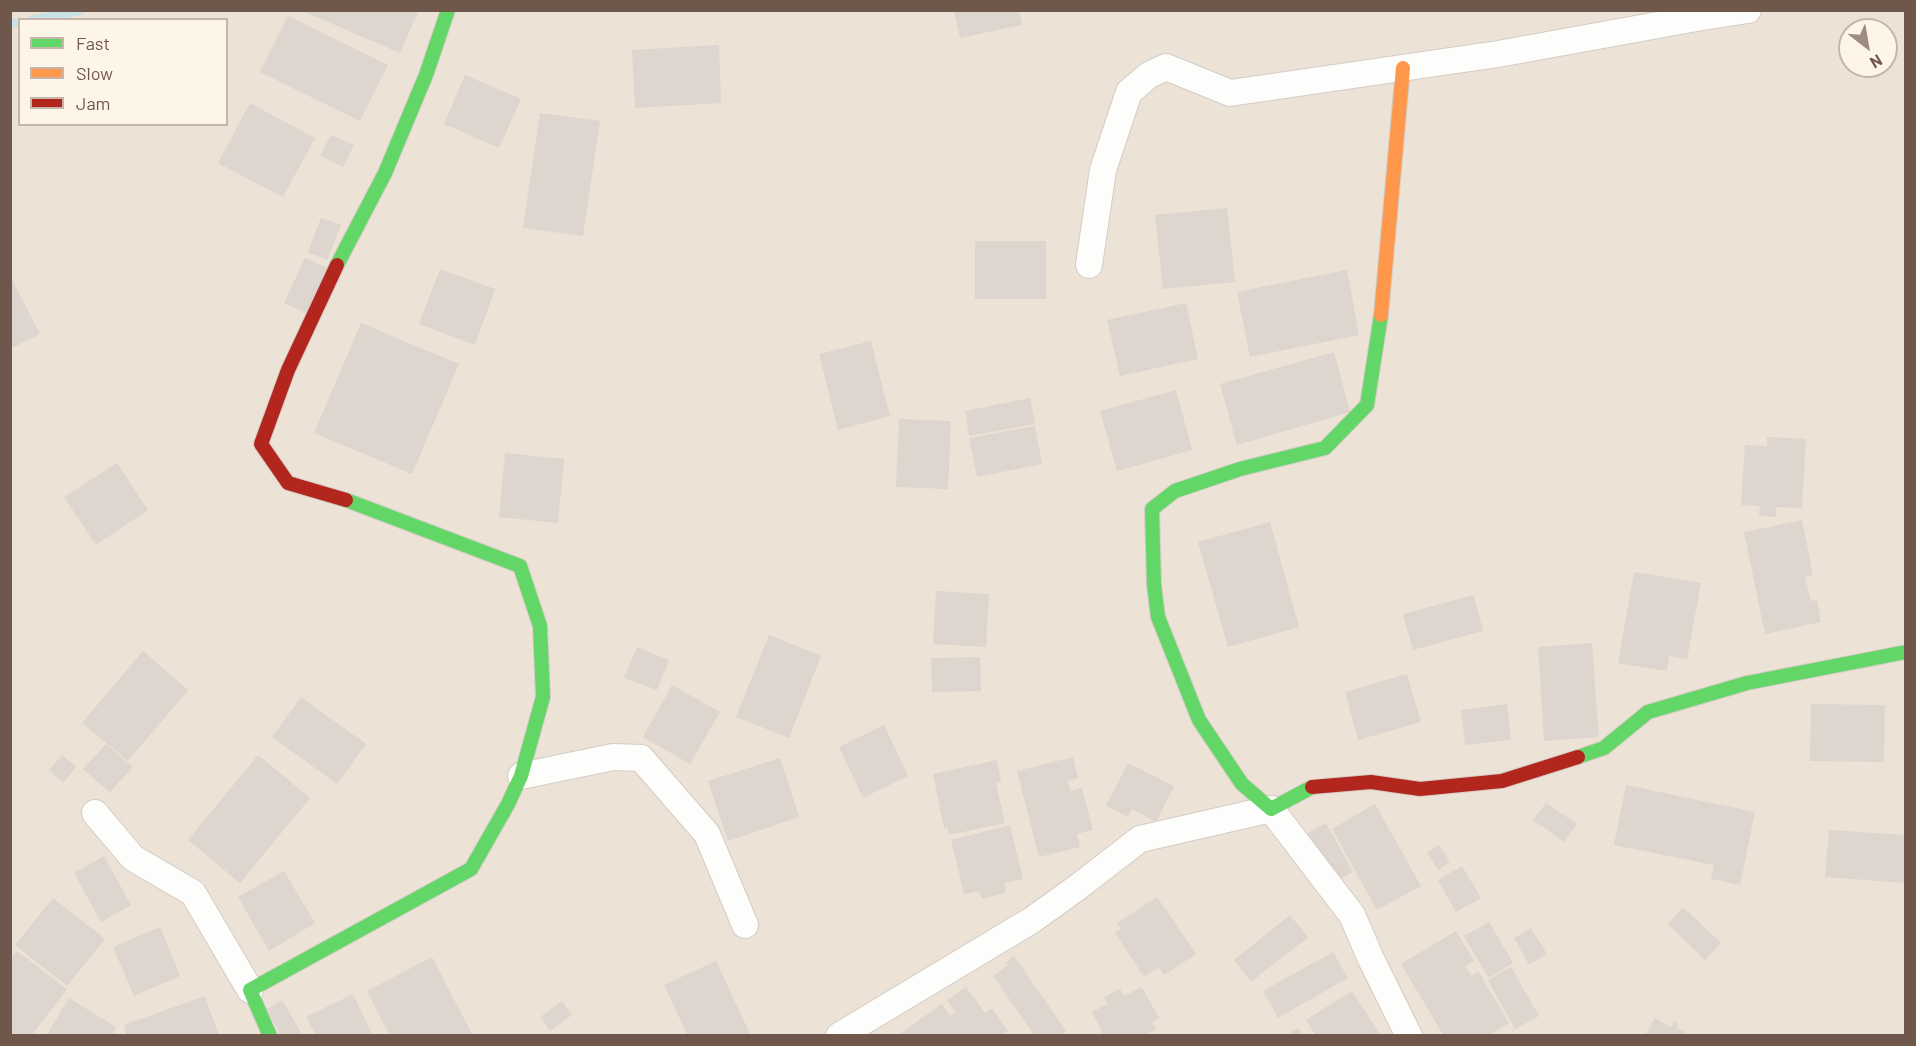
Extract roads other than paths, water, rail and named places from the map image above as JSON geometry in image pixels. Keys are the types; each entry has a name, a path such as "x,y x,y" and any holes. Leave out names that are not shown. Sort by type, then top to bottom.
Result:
{"street":[{"path":"250,990 471,869 508,804 521,776 543,697 540,626 520,566 351,502 288,483 261,444 298,348 338,262 385,173 426,75 448,10"},
{"path":"1089,264 1103,170 1129,92 1149,75 1166,67 1230,93 1498,54 1748,10"},
{"path":"1403,68 1382,312 1366,405 1324,448 1240,469 1175,491 1152,509 1154,585 1158,617 1199,720 1242,784 1271,809 1352,915 1409,1035"},
{"path":"845,1034 1032,920 1140,839 1271,809 1314,786 1371,782 1420,789 1502,781 1604,748 1648,712 1747,683 1905,652"},
{"path":"521,776 613,757 641,758 707,834 745,925"},
{"path":"95,813 133,858 193,893 250,990 270,1035"}],"waterway":[{"path":"42,18 81,10"},
{"path":"10,24 18,22"}]}
